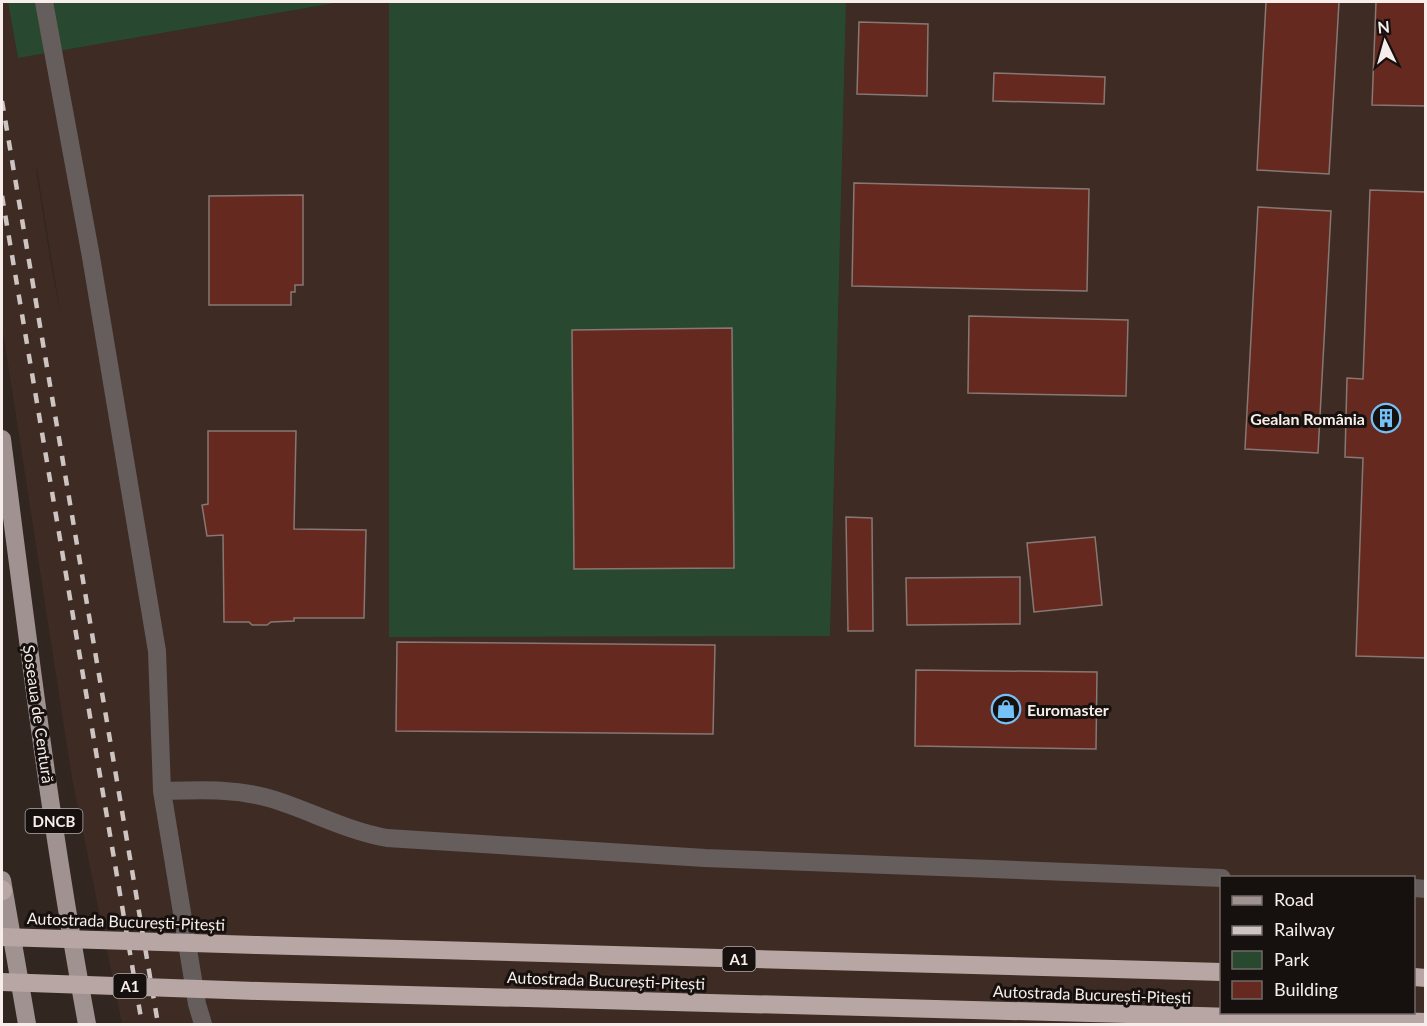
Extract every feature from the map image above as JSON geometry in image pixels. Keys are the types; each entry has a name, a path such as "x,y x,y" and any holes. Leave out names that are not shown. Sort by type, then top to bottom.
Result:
{"highway":[{"name":"Autostrada București-Pitești","path":"2,937 1220,972"},
{"name":"Autostrada București-Pitești","path":"2,982 1425,1022"}],"main road":[{"name":"Șoseaua de Centură","path":"2,439 46,765 87,1024"},
{"path":"2,887 27,1024"}],"street":[{"path":"44,2 91,257 157,651 162,791 197,1004 203,1024"},
{"path":"162,791 216,789 273,799 374,836 387,838 705,858 1220,878"}],"shaded area":[{"path":"2,2 8,2 18,58 341,2 389,2 389,637 830,636 846,2 1425,2 1425,1024 122,1024 72,778 2,325","holes":["37,169 61,317 50,259"]}],"green space":[{"path":"8,2 341,2 18,58"},
{"path":"389,2 846,2 830,636 389,637"}],"building":[{"path":"1266,2 1339,2 1329,174 1257,170"},
{"path":"1376,2 1426,2 1426,106 1372,105"},
{"path":"859,22 928,24 927,96 857,94"},
{"path":"994,73 1105,77 1104,104 993,101"},
{"path":"854,183 1089,189 1087,291 852,286"},
{"name":"Gealan România","path":"1370,190 1426,192 1426,658 1356,656 1363,458 1345,457 1347,378 1363,379"},
{"path":"303,195 303,285 295,285 295,292 291,292 291,305 209,305 209,196"},
{"path":"1258,207 1331,211 1318,453 1245,449"},
{"path":"969,316 1128,320 1126,396 968,393"},
{"path":"732,328 734,568 574,569 572,330"},
{"path":"208,431 296,431 294,529 366,530 364,618 294,618 294,621 271,622 267,625 224,622 223,535 207,536 202,505 208,504"},
{"path":"846,517 872,518 873,631 848,631"},
{"path":"1095,537 1102,605 1034,612 1027,543"},
{"path":"1020,577 1020,624 907,625 906,578"},
{"path":"397,642 715,645 713,734 396,731"},
{"name":"Euromaster","path":"916,670 1097,672 1096,749 915,746"}],"railway":[{"path":"2,101 158,1024"},
{"path":"2,196 142,1024"}],"place":[{"name":"Gealan România","path":"1386,418"},
{"name":"Euromaster","path":"1006,709"}]}
